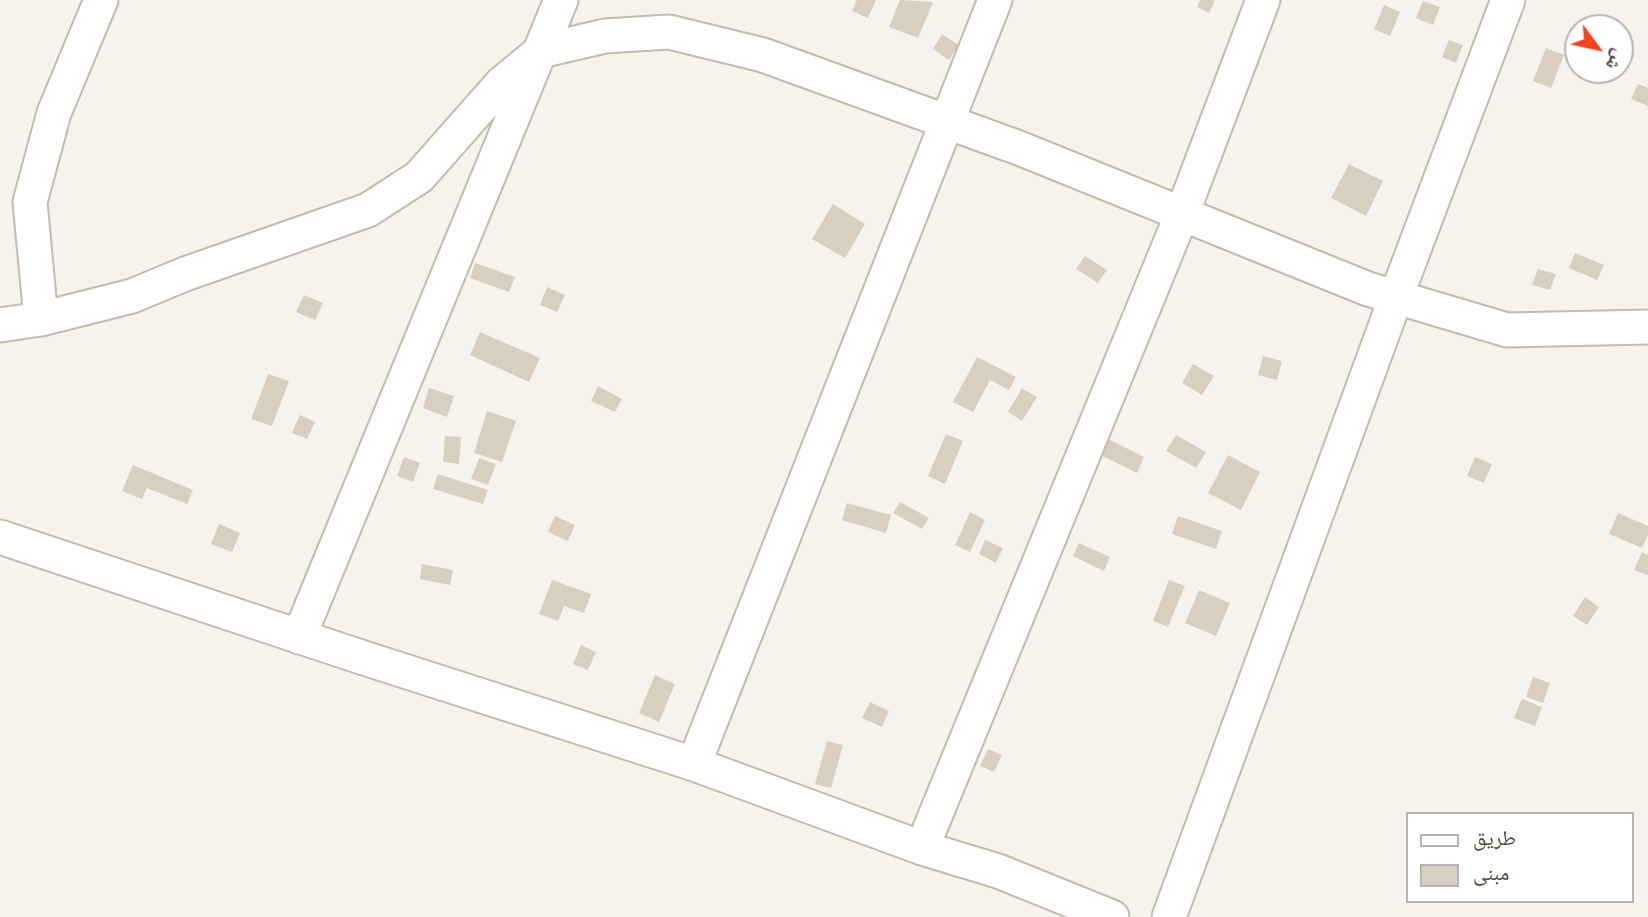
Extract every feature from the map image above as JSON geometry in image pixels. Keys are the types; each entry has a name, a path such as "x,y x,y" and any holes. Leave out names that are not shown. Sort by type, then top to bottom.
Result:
{"street":[{"path":"41,319 30,202 54,113 101,0"},
{"path":"299,636 561,0"},
{"path":"694,764 995,0"},
{"path":"922,848 1182,214 1263,0"},
{"path":"1169,917 1508,0"},
{"path":"0,325 41,319 132,296 185,274 368,210 419,177 502,83 541,51 605,36 669,32 763,55 948,122 1396,298 1507,330 1648,327"},
{"path":"0,537 694,764 922,848 998,871 1112,917"}],"building":[{"path":"857,0 876,0 868,18 852,11"},
{"path":"900,0 933,2 918,38 889,27"},
{"path":"1200,0 1215,0 1209,13 1197,7"},
{"path":"1423,1 1440,7 1433,25 1416,18"},
{"path":"1384,5 1400,12 1390,36 1374,29"},
{"path":"942,34 959,45 949,60 933,49"},
{"path":"1449,40 1463,45 1456,63 1442,57"},
{"path":"1546,48 1564,55 1551,88 1533,81"},
{"path":"1638,84 1648,88 1648,106 1631,99"},
{"path":"1349,164 1383,181 1366,216 1331,198"},
{"path":"833,204 865,224 845,258 812,239"},
{"path":"1575,253 1604,265 1597,280 1569,268"},
{"path":"1085,256 1107,270 1098,283 1076,269"},
{"path":"475,263 515,277 509,292 470,278"},
{"path":"1538,269 1556,274 1550,290 1532,285"},
{"path":"547,287 565,295 557,312 540,305"},
{"path":"304,295 323,303 315,320 296,312"},
{"path":"480,332 540,358 529,382 470,355"},
{"path":"1263,356 1282,361 1277,380 1258,375"},
{"path":"977,357 1016,377 1009,390 990,380 973,412 953,402"},
{"path":"1193,364 1214,376 1202,395 1182,383"},
{"path":"268,374 289,381 272,426 251,419"},
{"path":"598,386 622,399 615,412 591,401"},
{"path":"429,388 454,396 447,417 423,408"},
{"path":"1022,388 1037,397 1022,421 1008,412"},
{"path":"487,411 516,421 502,462 474,453"},
{"path":"300,415 315,422 307,439 292,433"},
{"path":"946,434 963,441 945,484 928,476"},
{"path":"1098,434 1144,457 1137,473 1090,450"},
{"path":"1176,435 1206,452 1196,468 1166,451"},
{"path":"445,436 461,437 459,464 443,462"},
{"path":"1228,455 1260,472 1241,510 1208,493"},
{"path":"404,457 420,463 413,482 397,476"},
{"path":"1475,457 1492,464 1484,483 1467,476"},
{"path":"479,458 496,464 488,485 471,479"},
{"path":"133,465 193,490 187,504 147,488 142,499 122,491"},
{"path":"438,474 488,490 483,504 433,489"},
{"path":"900,502 929,518 922,529 893,513"},
{"path":"847,503 891,515 886,533 842,520"},
{"path":"970,512 985,520 970,552 955,545"},
{"path":"1618,513 1648,526 1648,535 1642,548 1609,534"},
{"path":"555,516 575,525 568,541 548,532"},
{"path":"1178,516 1222,531 1216,549 1172,534"},
{"path":"219,524 240,533 232,552 211,544"},
{"path":"985,540 1003,548 996,563 979,554"},
{"path":"1079,543 1110,557 1104,571 1073,556"},
{"path":"1642,552 1648,555 1648,575 1634,570"},
{"path":"422,564 453,570 450,585 420,579"},
{"path":"552,580 591,594 584,613 564,606 558,621 539,614"},
{"path":"1169,580 1185,586 1168,627 1153,621"},
{"path":"1199,590 1230,603 1216,636 1185,623"},
{"path":"1585,597 1599,607 1587,625 1573,616"},
{"path":"581,645 596,652 588,670 573,664"},
{"path":"655,675 675,684 659,722 639,713"},
{"path":"1533,677 1550,683 1543,703 1526,697"},
{"path":"1522,699 1542,707 1535,726 1514,718"},
{"path":"870,702 889,711 882,727 862,718"},
{"path":"827,741 843,745 831,788 815,784"},
{"path":"988,749 1002,755 994,772 980,766"}]}
